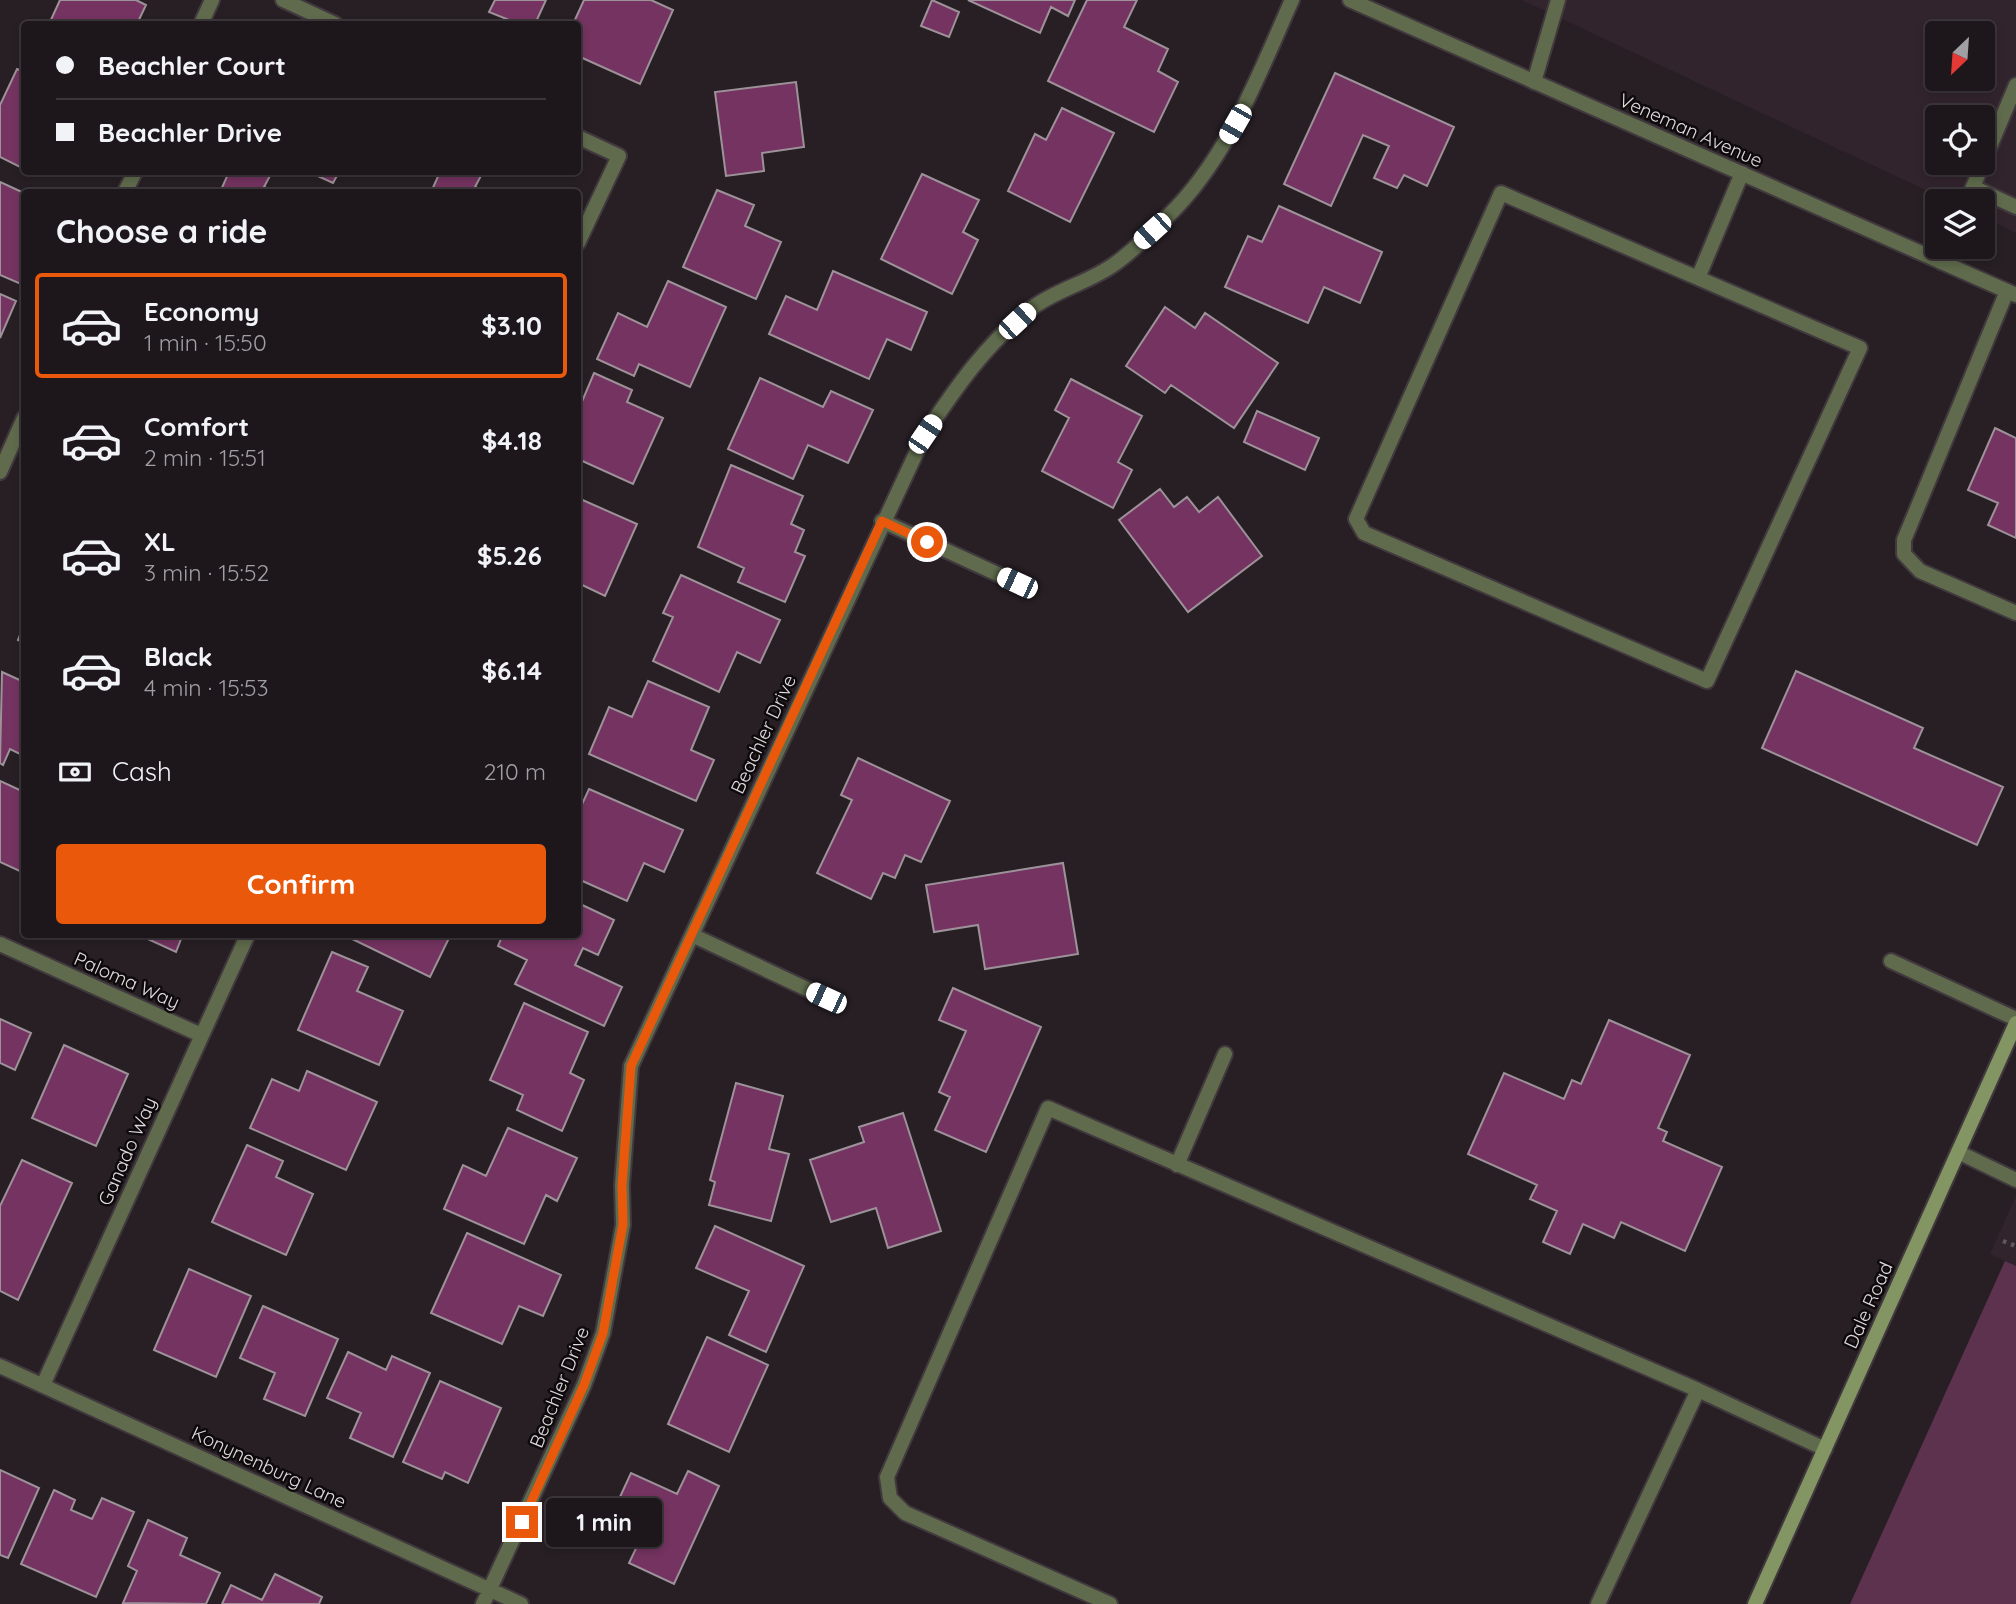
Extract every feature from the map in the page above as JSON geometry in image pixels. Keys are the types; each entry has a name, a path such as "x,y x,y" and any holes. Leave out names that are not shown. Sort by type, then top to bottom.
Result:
{"main road":[{"name":"Dale Road","path":"1755,1604 2016,1021"}],"street":[{"path":"202,21 212,0"},
{"path":"283,0 328,21"},
{"name":"Beachler Drive","path":"487,1597 584,1385 603,1333 623,1224 622,1185 631,1066 882,521 925,434 954,390 988,349 1032,308 1115,264 1170,215 1214,160 1245,107 1292,0"},
{"name":"Veneman Avenue","path":"1350,0 2011,293"},
{"path":"1534,82 1558,0"},
{"path":"2016,85 1973,187 2016,207"},
{"path":"581,138 619,156 581,237"},
{"path":"1698,278 1742,173"},
{"path":"1501,193 1698,278 1860,348 1707,681 1364,533 1356,519 1501,193"},
{"path":"2011,293 1904,540 1903,554 1920,571 2016,613"},
{"path":"0,472 21,425"},
{"path":"882,521 1017,583"},
{"path":"692,935 826,998"},
{"name":"Ganado Way","path":"43,1385 246,938"},
{"name":"Paloma Way","path":"0,944 201,1035"},
{"path":"1891,961 2016,1021"},
{"path":"1177,1164 1224,1054"},
{"path":"1110,1604 905,1513 890,1498 887,1477 1048,1108 1698,1390 1825,1449"},
{"path":"1958,1152 2016,1180"},
{"name":"Konynenburg Lane","path":"0,1366 487,1597 521,1604"},
{"path":"1598,1604 1698,1390"}],"path":[{"path":"2003,1241 2016,1246"}],"shaded area":[{"path":"1522,0 2016,0 2016,233 1995,223 1995,189 1925,190"},
{"path":"2016,1196 2016,1266 1990,1254"},
{"path":"2005,1261 2016,1266 2016,1604 1850,1604"}],"building":[{"path":"60,0 136,0 146,5 138,21 50,21"},
{"path":"495,0 546,0 536,21 512,21 489,12"},
{"path":"584,0 651,0 673,10 640,84 581,57 581,21 574,21"},
{"path":"932,0 959,12 949,37 921,26"},
{"path":"968,0 1075,0 1068,16 1051,7 1040,33"},
{"path":"1087,0 1137,0 1124,27 1168,49 1158,71 1178,82 1154,132 1048,81"},
{"path":"17,69 21,71 21,168 0,157 0,105"},
{"path":"1335,73 1454,127 1427,186 1404,175 1397,188 1374,178 1389,146 1363,135 1331,206 1284,184"},
{"path":"796,82 804,147 762,153 764,171 726,176 715,92"},
{"path":"1062,108 1114,133 1070,222 1008,191 1035,134 1046,140"},
{"path":"922,174 979,200 963,232 978,240 952,294 881,259"},
{"path":"228,175 270,175 264,187 269,189 221,189"},
{"path":"316,175 337,175 333,183"},
{"path":"439,175 481,175 475,187 480,189 432,189"},
{"path":"0,182 21,192 21,284 0,275"},
{"path":"717,190 754,205 745,226 781,242 756,299 683,267"},
{"path":"1279,206 1382,252 1360,303 1324,287 1308,323 1225,287 1248,236 1262,242"},
{"path":"833,271 927,312 911,350 887,339 869,379 769,334 786,296 817,310"},
{"path":"668,281 726,307 690,387 639,364 634,376 597,359 618,313 647,327"},
{"path":"0,294 16,301 0,338"},
{"path":"1165,307 1195,328 1205,313 1278,363 1234,428 1171,385 1165,393 1126,366"},
{"path":"594,373 632,390 627,402 663,418 633,484 581,460 581,404"},
{"path":"760,378 823,407 831,391 873,410 848,463 808,445 793,479 728,449"},
{"path":"1071,379 1142,416 1118,462 1132,470 1113,508 1042,471 1069,418 1055,410"},
{"path":"1257,411 1319,438 1305,470 1244,442"},
{"path":"1995,428 2016,438 2016,538 1988,525 1998,503 1968,490"},
{"path":"731,465 803,496 791,524 804,530 795,552 805,556 785,602 738,582 744,568 698,547"},
{"path":"1160,489 1174,507 1187,497 1199,512 1218,497 1262,556 1188,612 1119,520"},
{"path":"581,499 637,524 605,596 581,584"},
{"path":"681,575 780,620 760,663 737,652 719,692 653,661 673,617 663,613"},
{"path":"1796,671 1923,728 1914,748 2003,787 1977,845 1762,748"},
{"path":"2,672 21,681 21,754 10,749 3,765 0,763"},
{"path":"648,681 709,707 691,750 714,760 696,801 589,754 609,707 632,717"},
{"path":"858,758 950,801 921,862 905,855 895,878 883,873 871,899 817,873 852,800 841,795"},
{"path":"0,781 21,791 21,872 0,862"},
{"path":"589,789 683,830 664,872 644,863 627,901 581,880 581,806"},
{"path":"1063,863 1078,954 985,969 978,925 934,932 926,885"},
{"path":"581,904 614,920 598,955 583,948 575,965 622,987 604,1026 515,984 527,960 498,946 501,938 581,938"},
{"path":"146,938 181,938 176,952"},
{"path":"350,938 449,938 430,977"},
{"path":"332,952 368,967 357,991 403,1011 379,1065 298,1030"},
{"path":"953,988 1041,1027 986,1152 935,1130 950,1097 939,1092 966,1031 939,1020"},
{"path":"524,1003 588,1032 570,1073 584,1080 562,1131 517,1110 523,1095 490,1080"},
{"path":"0,1019 31,1033 15,1070 0,1063"},
{"path":"1609,1020 1690,1055 1658,1128 1667,1132 1663,1141 1722,1167 1685,1251 1621,1222 1614,1238 1583,1224 1570,1254 1543,1242 1557,1211 1530,1199 1537,1185 1468,1154 1504,1073 1564,1099 1572,1080 1581,1084"},
{"path":"64,1045 128,1074 96,1146 32,1118"},
{"path":"307,1071 377,1102 346,1170 250,1128 272,1079 299,1091"},
{"path":"736,1083 783,1096 769,1149 789,1154 771,1221 709,1205 715,1182 710,1180"},
{"path":"903,1113 941,1231 888,1248 876,1208 831,1222 810,1160 864,1142 859,1127"},
{"path":"508,1128 577,1158 557,1201 546,1195 524,1244 444,1209 463,1165 486,1176"},
{"path":"247,1145 283,1161 276,1177 313,1194 286,1255 212,1222"},
{"path":"22,1160 72,1183 18,1300 0,1291 0,1206"},
{"path":"715,1226 804,1266 766,1352 729,1335 749,1291 696,1268"},
{"path":"467,1233 561,1275 543,1316 519,1306 502,1344 431,1313"},
{"path":"189,1269 251,1296 216,1377 154,1350"},
{"path":"263,1306 338,1339 305,1416 264,1399 275,1373 240,1358"},
{"path":"707,1337 768,1365 729,1452 668,1424"},
{"path":"348,1352 386,1370 392,1356 430,1373 393,1457 350,1438 361,1413 327,1398"},
{"path":"440,1381 501,1408 468,1483 445,1472 442,1479 403,1462"},
{"path":"0,1470 39,1488 8,1558 0,1555"},
{"path":"688,1471 719,1486 674,1584 629,1563 640,1540 607,1525 631,1473 677,1494"},
{"path":"54,1490 75,1500 71,1510 92,1519 102,1498 134,1512 96,1597 21,1564"},
{"path":"148,1520 187,1538 180,1555 220,1573 206,1604 123,1603 137,1571 128,1566"},
{"path":"275,1574 322,1597 319,1604 222,1604 231,1585 262,1600"}],"route":[{"path":"522,1522 584,1385 603,1333 623,1224 626,1106 631,1066 882,521 927,542"}]}
